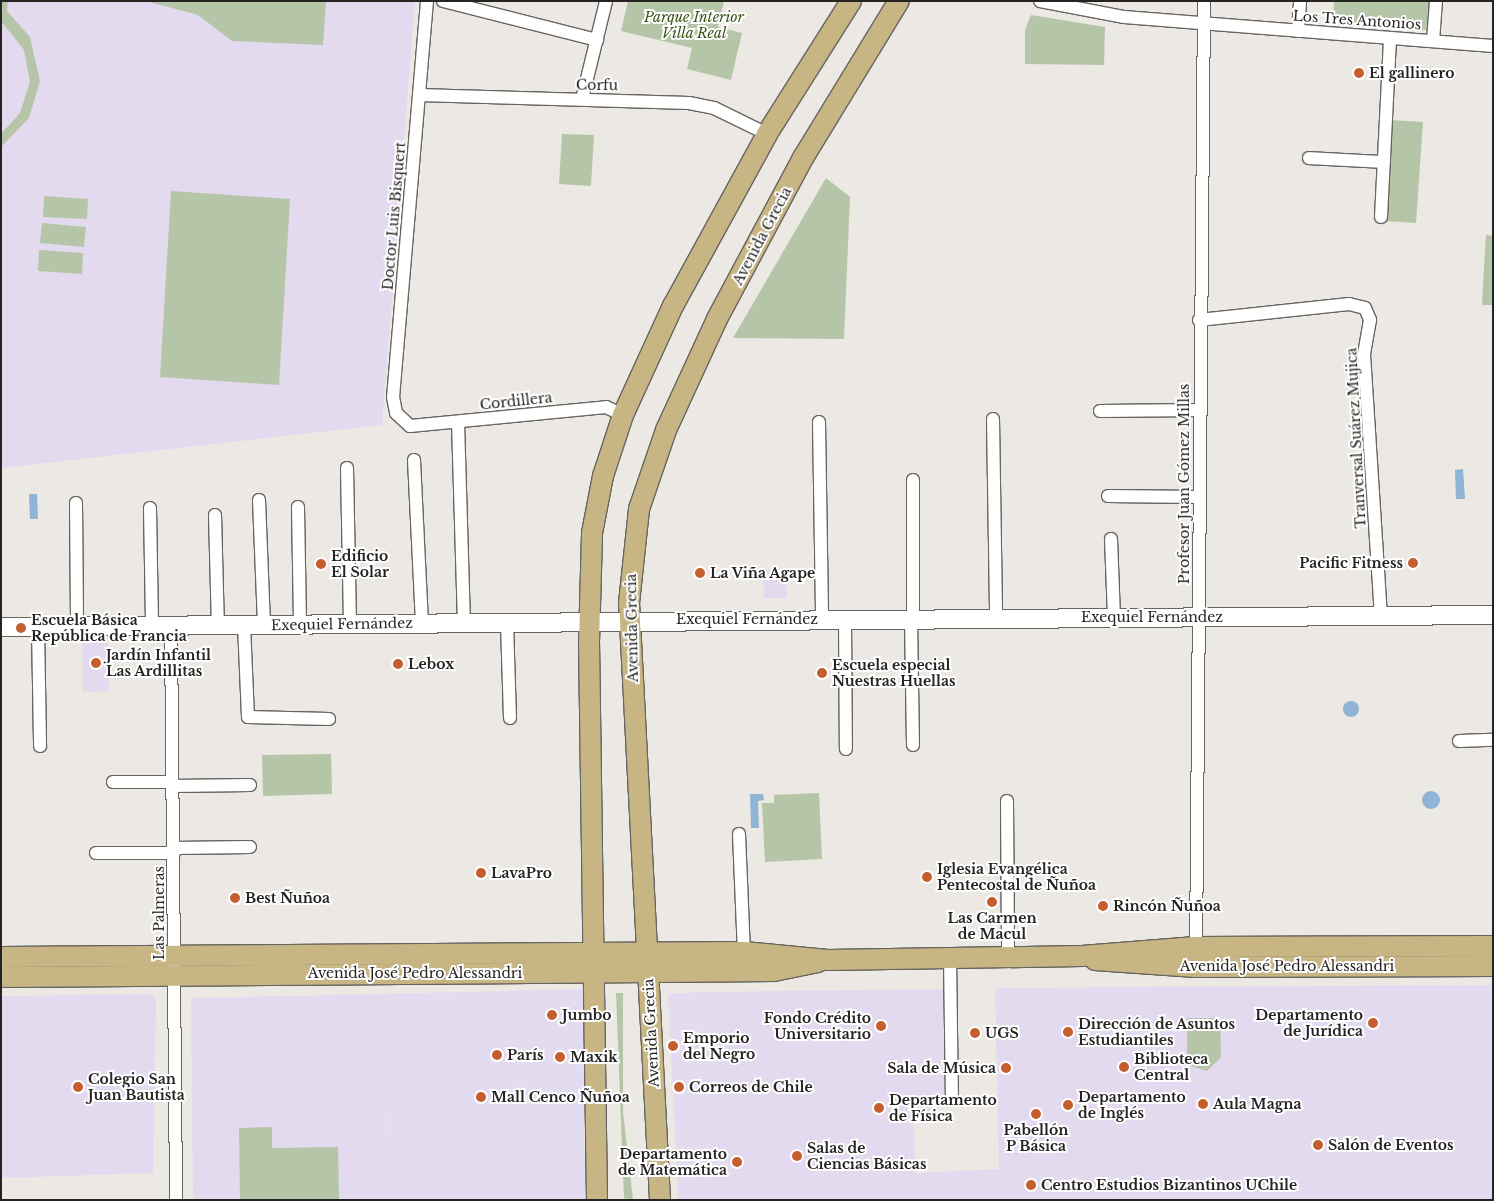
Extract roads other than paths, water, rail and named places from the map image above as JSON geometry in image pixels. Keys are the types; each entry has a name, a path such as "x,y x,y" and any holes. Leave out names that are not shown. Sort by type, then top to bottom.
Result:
{"main road":[{"path":"597,1200 590,622 592,534 603,476 623,415 673,306 767,134 851,1"},
{"name":"Avenida Grecia","path":"660,1200 629,620 637,519 666,430 717,319 799,166 899,1"},
{"name":"Avenida José Pedro Alessandri","path":"1196,957 1493,946"},
{"name":"Avenida José Pedro Alessandri","path":"647,962 744,952 828,960 1082,956 1196,957 1493,966"},
{"name":"Avenida José Pedro Alessandri","path":"1,957 174,965 647,962 774,971 828,960"},
{"name":"Avenida José Pedro Alessandri","path":"1,977 174,965"}],"street":[{"name":"Doctor Luis Bisquert","path":"410,426 400,421 393,398 426,1"},
{"path":"443,1 597,40"},
{"path":"582,99 606,1"},
{"name":"Los Tres Antonios","path":"1040,1 1104,14 1493,46"},
{"name":"Profesor Juan Gómez Millas","path":"1196,957 1200,616 1199,320 1204,1"},
{"path":"1298,31 1300,1"},
{"path":"1433,41 1436,1"},
{"path":"1381,217 1390,38"},
{"name":"Corfu","path":"419,95 689,103 714,108 767,134"},
{"path":"1309,158 1384,162"},
{"name":"Tranversal Suárez Mujica","path":"1199,320 1350,304 1365,308 1370,320 1364,354 1381,615"},
{"name":"Cordillera","path":"410,426 606,407 623,415"},
{"path":"1100,411 1200,410"},
{"path":"993,420 996,618"},
{"path":"458,422 464,624"},
{"path":"819,422 822,619"},
{"path":"414,460 422,624"},
{"path":"347,468 350,624"},
{"path":"913,480 913,745"},
{"path":"1108,496 1200,497"},
{"path":"259,500 264,625"},
{"path":"76,503 77,627"},
{"path":"298,507 300,625"},
{"path":"150,508 152,626"},
{"path":"215,515 218,626"},
{"path":"1111,539 1114,617"},
{"name":"Exequiel Fernández","path":"1,628 464,624 629,620 1493,614"},
{"path":"844,618 846,749"},
{"path":"507,623 510,718"},
{"path":"244,625 248,717 329,718"},
{"name":"Las Palmeras","path":"171,626 176,1200"},
{"path":"38,627 40,746"},
{"path":"1459,741 1493,740"},
{"path":"113,782 250,785"},
{"path":"1007,801 1008,957"},
{"path":"739,834 744,952"},
{"path":"96,854 250,847"},
{"path":"950,958 952,1099"}],"water":[{"path":"1463,469 1465,499 1456,499 1455,470"},
{"path":"29,494 37,494 38,519 30,519"},
{"path":"1351,701 1357,703 1359,709 1357,715 1351,717 1345,715 1343,709 1345,703"},
{"path":"1431,791 1437,794 1440,800 1437,806 1431,809 1425,806 1422,800 1425,794"},
{"path":"750,794 763,794 764,800 758,801 759,828 751,828"}],"place":[{"name":"El gallinero","path":"1359,73"},
{"name":"Pacific Fitness","path":"1413,563"},
{"name":"Edificio El Solar","path":"321,564"},
{"name":"La Viña Agape","path":"700,573"},
{"name":"Escuela Básica República de Francia","path":"21,628"},
{"name":"Jardín Infantil Las Ardillitas","path":"96,663"},
{"name":"Lebox","path":"398,664"},
{"name":"Escuela especial Nuestras Huellas","path":"822,673"},
{"name":"LavaPro","path":"481,873"},
{"name":"Iglesia Evangélica Pentecostal de Ñuñoa","path":"927,877"},
{"name":"Best Ñuñoa","path":"235,898"},
{"name":"Las Carmen de Macul","path":"992,902"},
{"name":"Rincón Ñuñoa","path":"1103,906"},
{"name":"Jumbo","path":"552,1015"},
{"name":"Departamento de Jurídica","path":"1373,1023"},
{"name":"Fondo Crédito Universitario","path":"881,1026"},
{"name":"Dirección de Asuntos Estudiantiles","path":"1068,1032"},
{"name":"UGS","path":"975,1033"},
{"name":"Emporio del Negro","path":"673,1046"},
{"name":"París","path":"497,1055"},
{"name":"Maxik","path":"560,1057"},
{"name":"Biblioteca Central","path":"1124,1067"},
{"name":"Sala de Música","path":"1006,1068"},
{"name":"Colegio San Juan Bautista","path":"78,1087"},
{"name":"Correos de Chile","path":"679,1087"},
{"name":"Mall Cenco Ñuñoa","path":"481,1097"},
{"name":"Aula Magna","path":"1203,1104"},
{"name":"Departamento de Inglés","path":"1068,1105"},
{"name":"Departamento de Física","path":"879,1108"},
{"name":"Pabellón P Básica","path":"1036,1114"},
{"name":"Salón de Eventos","path":"1318,1145"},
{"name":"Salas de Ciencias Básicas","path":"797,1156"},
{"name":"Departamento de Matemática","path":"737,1162"},
{"name":"Centro Estudios Bizantinos UChile","path":"1031,1185"}],"park label":[{"name":"Parque Interior Villa Real","path":"694,25"}]}
